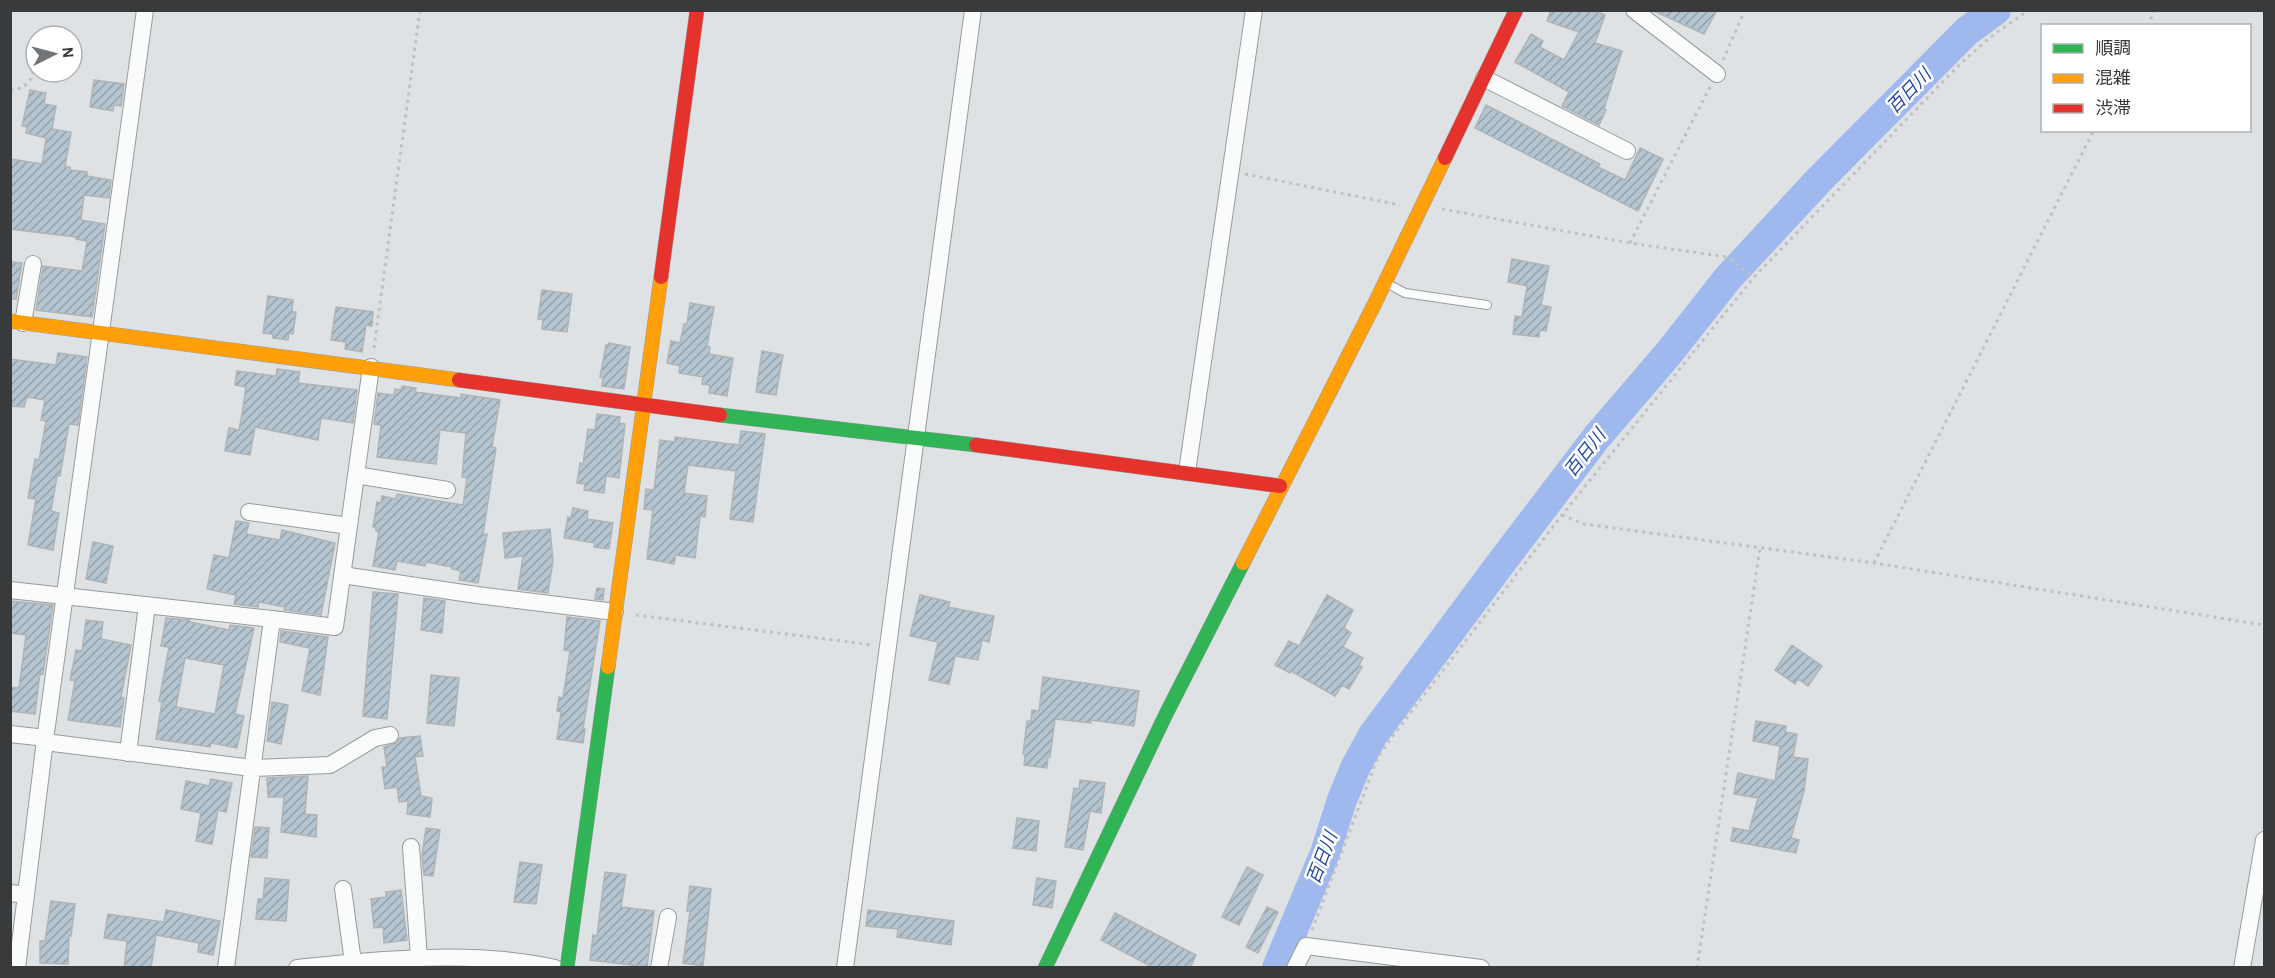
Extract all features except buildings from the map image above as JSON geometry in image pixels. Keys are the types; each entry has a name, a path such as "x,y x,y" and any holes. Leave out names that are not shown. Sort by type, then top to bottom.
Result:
{"street":[{"path":"17,968 18,894 45,740 144,10"},
{"path":"567,968 697,10"},
{"path":"845,968 973,10"},
{"path":"1187,472 1254,10"},
{"path":"1045,968 1166,714 1385,282 1516,10"},
{"path":"1634,10 1717,74"},
{"path":"1484,78 1627,151"},
{"path":"33,264 17,322 644,406 915,437 1280,486"},
{"path":"10,590 335,627 371,368"},
{"path":"356,475 447,490"},
{"path":"249,512 349,526"},
{"path":"342,575 615,612"},
{"path":"129,753 147,605"},
{"path":"226,968 272,619"},
{"path":"10,734 53,743 252,768 330,765 375,738 390,735"},
{"path":"2242,968 2265,840"},
{"path":"411,847 419,958"},
{"path":"343,889 343,964"},
{"path":"659,968 668,917"},
{"path":"1295,968 1306,946 1481,968"},
{"path":"297,968 419,958 497,960 535,963 555,968"}],"lane":[{"path":"1385,282 1405,293 1487,305"}],"path":[{"path":"371,368 420,10"},
{"path":"1630,243 1717,74 1745,10"},
{"path":"1306,946 1378,757 1562,515 1754,277 1961,63 1993,35 2030,10"},
{"path":"2148,24 2155,10"},
{"path":"10,90 20,90 27,84"},
{"path":"1874,563 2093,132"},
{"path":"1230,171 1404,206 1422,205 1630,243 1727,257 1754,277"},
{"path":"1562,515 1584,524 1874,563 2265,625"},
{"path":"1697,968 1760,548"},
{"path":"615,612 887,646"}],"waterway":[{"name":"百日川","path":"1277,968 1325,853 1355,768 1373,735 1501,563 1596,438 1668,354 1728,278 1819,180 1967,31 1996,10"}],"traffic: fast":[{"path":"720,415 976,445"},
{"path":"1045,968 1166,714 1243,563"},
{"path":"567,968 608,667"}],"traffic: slow":[{"path":"1243,563 1375,303 1445,158"},
{"path":"608,667 661,277"},
{"path":"10,321 459,380"}],"traffic: jam":[{"path":"661,277 697,10"},
{"path":"1445,158 1516,10"},
{"path":"459,380 720,415"},
{"path":"976,445 1280,486"}]}
